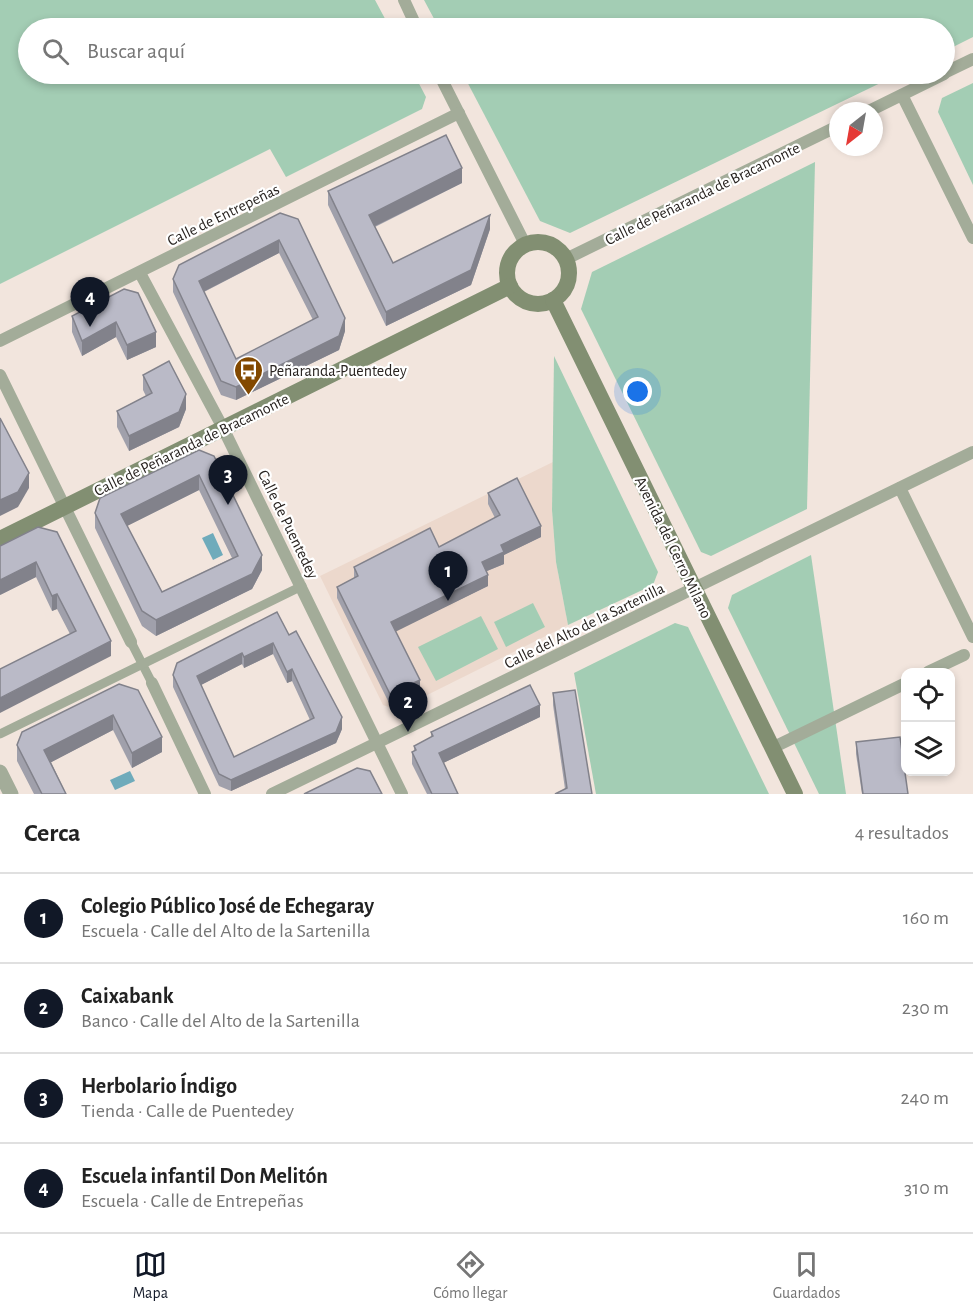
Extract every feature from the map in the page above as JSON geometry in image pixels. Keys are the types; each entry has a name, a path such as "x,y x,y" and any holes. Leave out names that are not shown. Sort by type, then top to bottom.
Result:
{"main road":[{"path":"545,242 561,251 566,259 568,279 560,295 553,300 533,304 524,300 510,285 508,278 510,262 519,250 526,246 545,242"},
{"name":"Calle de Peñaranda de Bracamonte","path":"0,538 510,285"},
{"name":"Avenida del Cerro Milano","path":"553,300 795,794"}],"street":[{"path":"404,0 412,18"},
{"path":"955,68 973,59"},
{"path":"444,84 526,246"},
{"path":"883,104 923,84"},
{"path":"902,95 973,238"},
{"name":"Calle de Entrepeñas","path":"0,341 459,113"},
{"name":"Calle de Peñaranda de Bracamonte","path":"566,259 829,130"},
{"name":"Calle de Puentedey","path":"140,273 223,428 402,794"},
{"path":"0,375 205,794"},
{"name":"Calle del Alto de la Sartenilla","path":"272,794 973,452"},
{"path":"900,488 973,637"},
{"path":"0,734 302,586"},
{"path":"936,668 964,655"},
{"path":"772,748 901,685"},
{"path":"0,772 11,794"}],"shaded area":[{"path":"553,462 552,510 556,562 568,625 397,710 383,705 320,576"}],"green space":[{"path":"0,0 375,0 385,18 18,18 18,84 419,84 426,97 422,109 286,177 270,149 0,284"},
{"path":"424,0 973,0 973,37 955,46 955,18 434,18"},
{"path":"973,83 973,185 938,112 942,98"},
{"path":"468,84 878,84 841,102 829,102 829,108 570,233 540,221"},
{"path":"815,162 807,509 711,556 701,552 581,309 592,272"},
{"path":"554,356 658,572 653,585 568,625 556,562 552,510"},
{"path":"811,555 846,794 819,794 728,608 732,595"},
{"path":"533,603 545,627 506,647 494,622"},
{"path":"481,616 498,649 436,681 418,647"},
{"path":"675,623 688,627 769,794 596,794 574,673"}],"water":[{"path":"213,533 223,555 213,560 202,538"},
{"path":"130,771 135,781 115,790 110,780"}],"building":[{"path":"446,135 462,168 369,215 393,263 490,215 471,270 386,312 328,191"},
{"path":"280,213 298,219 345,318 339,336 236,387 221,381 173,279 179,265","holes":["279,240 318,317 236,359 199,281"]},
{"path":"124,289 138,293 156,332 127,345 116,322 82,341 72,316"},
{"path":"169,361 186,394 179,412 129,436 117,411 152,393 143,375"},
{"path":"0,418 29,473 18,492 0,500"},
{"path":"199,450 214,456 262,555 252,574 156,620 142,611 95,513 100,498","holes":["199,475 238,556 162,592 121,514"]},
{"path":"517,478 541,526 501,545 504,552 482,562 488,575 391,622 420,680 390,694 337,587 358,576 354,567 430,528 439,547 500,515 488,493"},
{"path":"38,527 57,532 111,641 0,698 0,669 76,631 57,594 52,596 36,562 0,580 0,546"},
{"path":"277,612 289,635 296,631 342,717 336,732 231,780 219,774 173,675 177,663","holes":["273,643 287,672 292,669 314,718 234,757 197,676 242,653 244,657"]},
{"path":"119,684 138,690 162,737 132,753 113,715 44,750 66,794 42,794 17,745 22,732"},
{"path":"530,685 540,705 439,753 458,794 432,794 412,752 416,750 414,746 433,736 431,732"},
{"path":"575,690 592,794 555,794 567,788 553,693"},
{"path":"900,737 901,776 905,776 908,794 863,794 856,742"},
{"path":"357,768 370,771 382,794 304,794"}],"place":[{"name":"Escuela infantil Don Melitón","path":"90,327"},
{"name":"Peñaranda-Puentedey","path":"248,396"},
{"name":"Herbolario Índigo","path":"228,505"},
{"name":"Colegio Público José de Echegaray","path":"448,601"},
{"name":"Caixabank","path":"408,732"}]}
